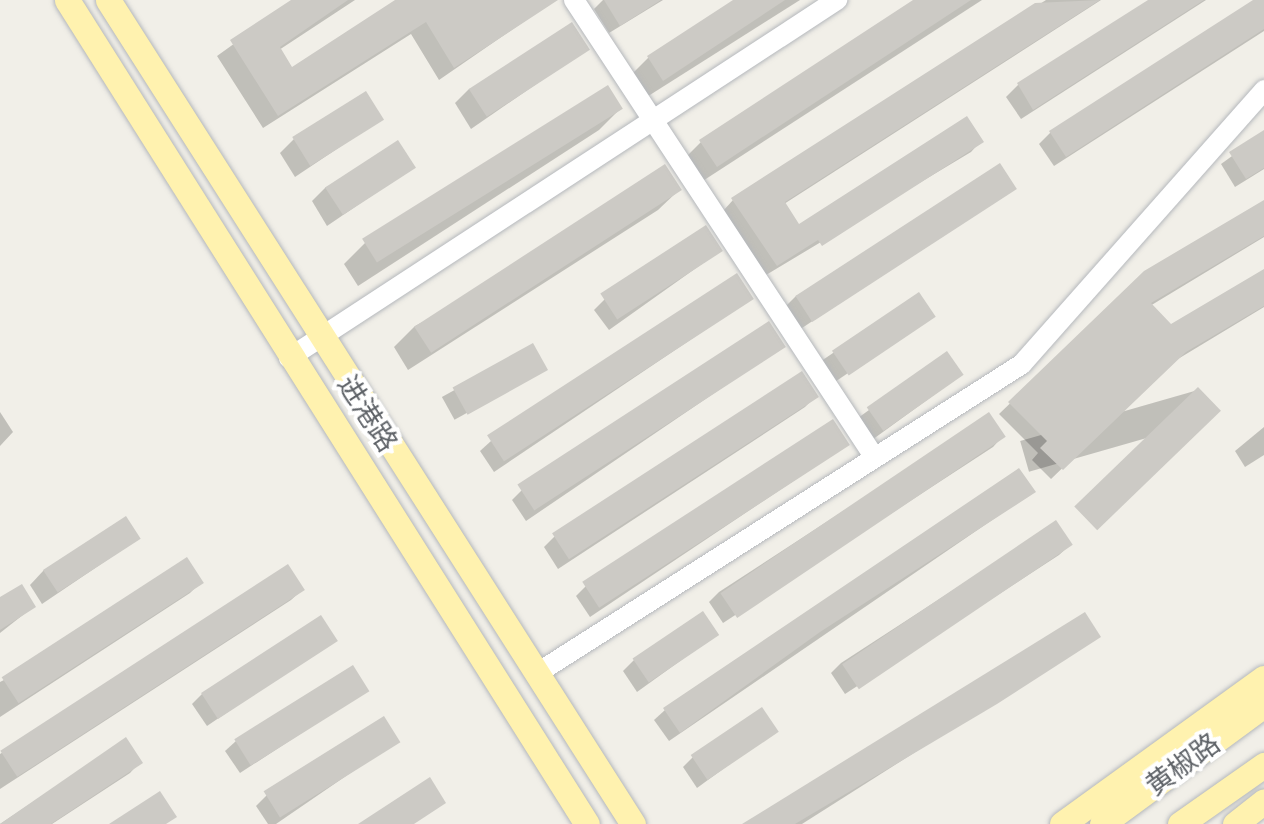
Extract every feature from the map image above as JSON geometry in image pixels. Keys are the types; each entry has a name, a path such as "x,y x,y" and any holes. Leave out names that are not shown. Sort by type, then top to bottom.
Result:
{"main road":[{"name":"进港路","path":"67,0 289,358 587,824"},
{"name":"进港路","path":"108,0 317,338 633,824"},
{"path":"1062,824 1264,678"},
{"name":"黄椒路","path":"1102,824 1264,706"},
{"name":"黄椒路","path":"1180,824 1264,765"}],"street":[{"path":"574,0 873,456"},
{"path":"289,358 837,0"},
{"path":"536,674 1022,364 1264,90"}],"building":[{"path":"291,0 348,0 280,47 292,67 395,0 558,0 454,68 426,22 278,116 230,40"},
{"path":"604,0 661,0 620,26"},
{"path":"733,0 785,0 663,81 647,56"},
{"path":"913,0 971,0 717,167 699,140"},
{"path":"1100,0 785,202 799,224 967,116 984,142 822,246 818,240 777,266 731,198 1035,3"},
{"path":"1148,0 1204,0 1033,110 1017,83"},
{"path":"1253,0 1264,0 1264,29 1066,157 1049,131"},
{"path":"572,22 590,50 487,117 469,89"},
{"path":"608,85 623,109 377,262 362,239"},
{"path":"366,91 384,120 310,166 292,137"},
{"path":"1264,130 1264,168 1246,179 1229,152"},
{"path":"398,140 416,168 343,215 325,187"},
{"path":"1000,163 1017,189 812,322 795,296"},
{"path":"665,164 682,190 431,353 414,327"},
{"path":"1264,200 1264,236 1151,303 1171,324 1264,269 1264,306 1186,352 1063,470 1040,448 1047,441 1008,402 1144,271"},
{"path":"706,225 723,251 617,320 600,294"},
{"path":"737,273 754,299 504,461 487,435"},
{"path":"919,292 936,317 849,376 832,351"},
{"path":"769,321 786,347 534,510 517,484"},
{"path":"533,343 548,370 468,415 453,388"},
{"path":"947,351 964,375 883,431 867,407"},
{"path":"802,371 819,397 569,559 552,533"},
{"path":"1198,387 1221,411 1097,530 1074,506"},
{"path":"989,412 1006,437 737,618 720,593"},
{"path":"833,419 850,445 599,608 582,582"},
{"path":"1019,468 1036,492 820,632 680,733 663,708"},
{"path":"126,516 141,539 58,593 43,570"},
{"path":"1056,520 1073,545 859,689 842,664"},
{"path":"187,557 204,583 19,703 2,677"},
{"path":"288,564 305,590 17,777 0,751"},
{"path":"22,584 36,607 0,630 0,597"},
{"path":"703,611 719,635 649,683 633,659"},
{"path":"1085,612 1101,637 997,704 795,824 742,824"},
{"path":"321,615 338,641 218,719 201,693"},
{"path":"353,665 369,691 251,765 234,739"},
{"path":"762,707 779,732 707,780 691,755"},
{"path":"384,716 400,742 280,818 264,791"},
{"path":"126,737 143,763 51,824 0,824"},
{"path":"430,777 446,803 414,824 358,824"},
{"path":"160,791 177,817 166,824 109,824"}]}
